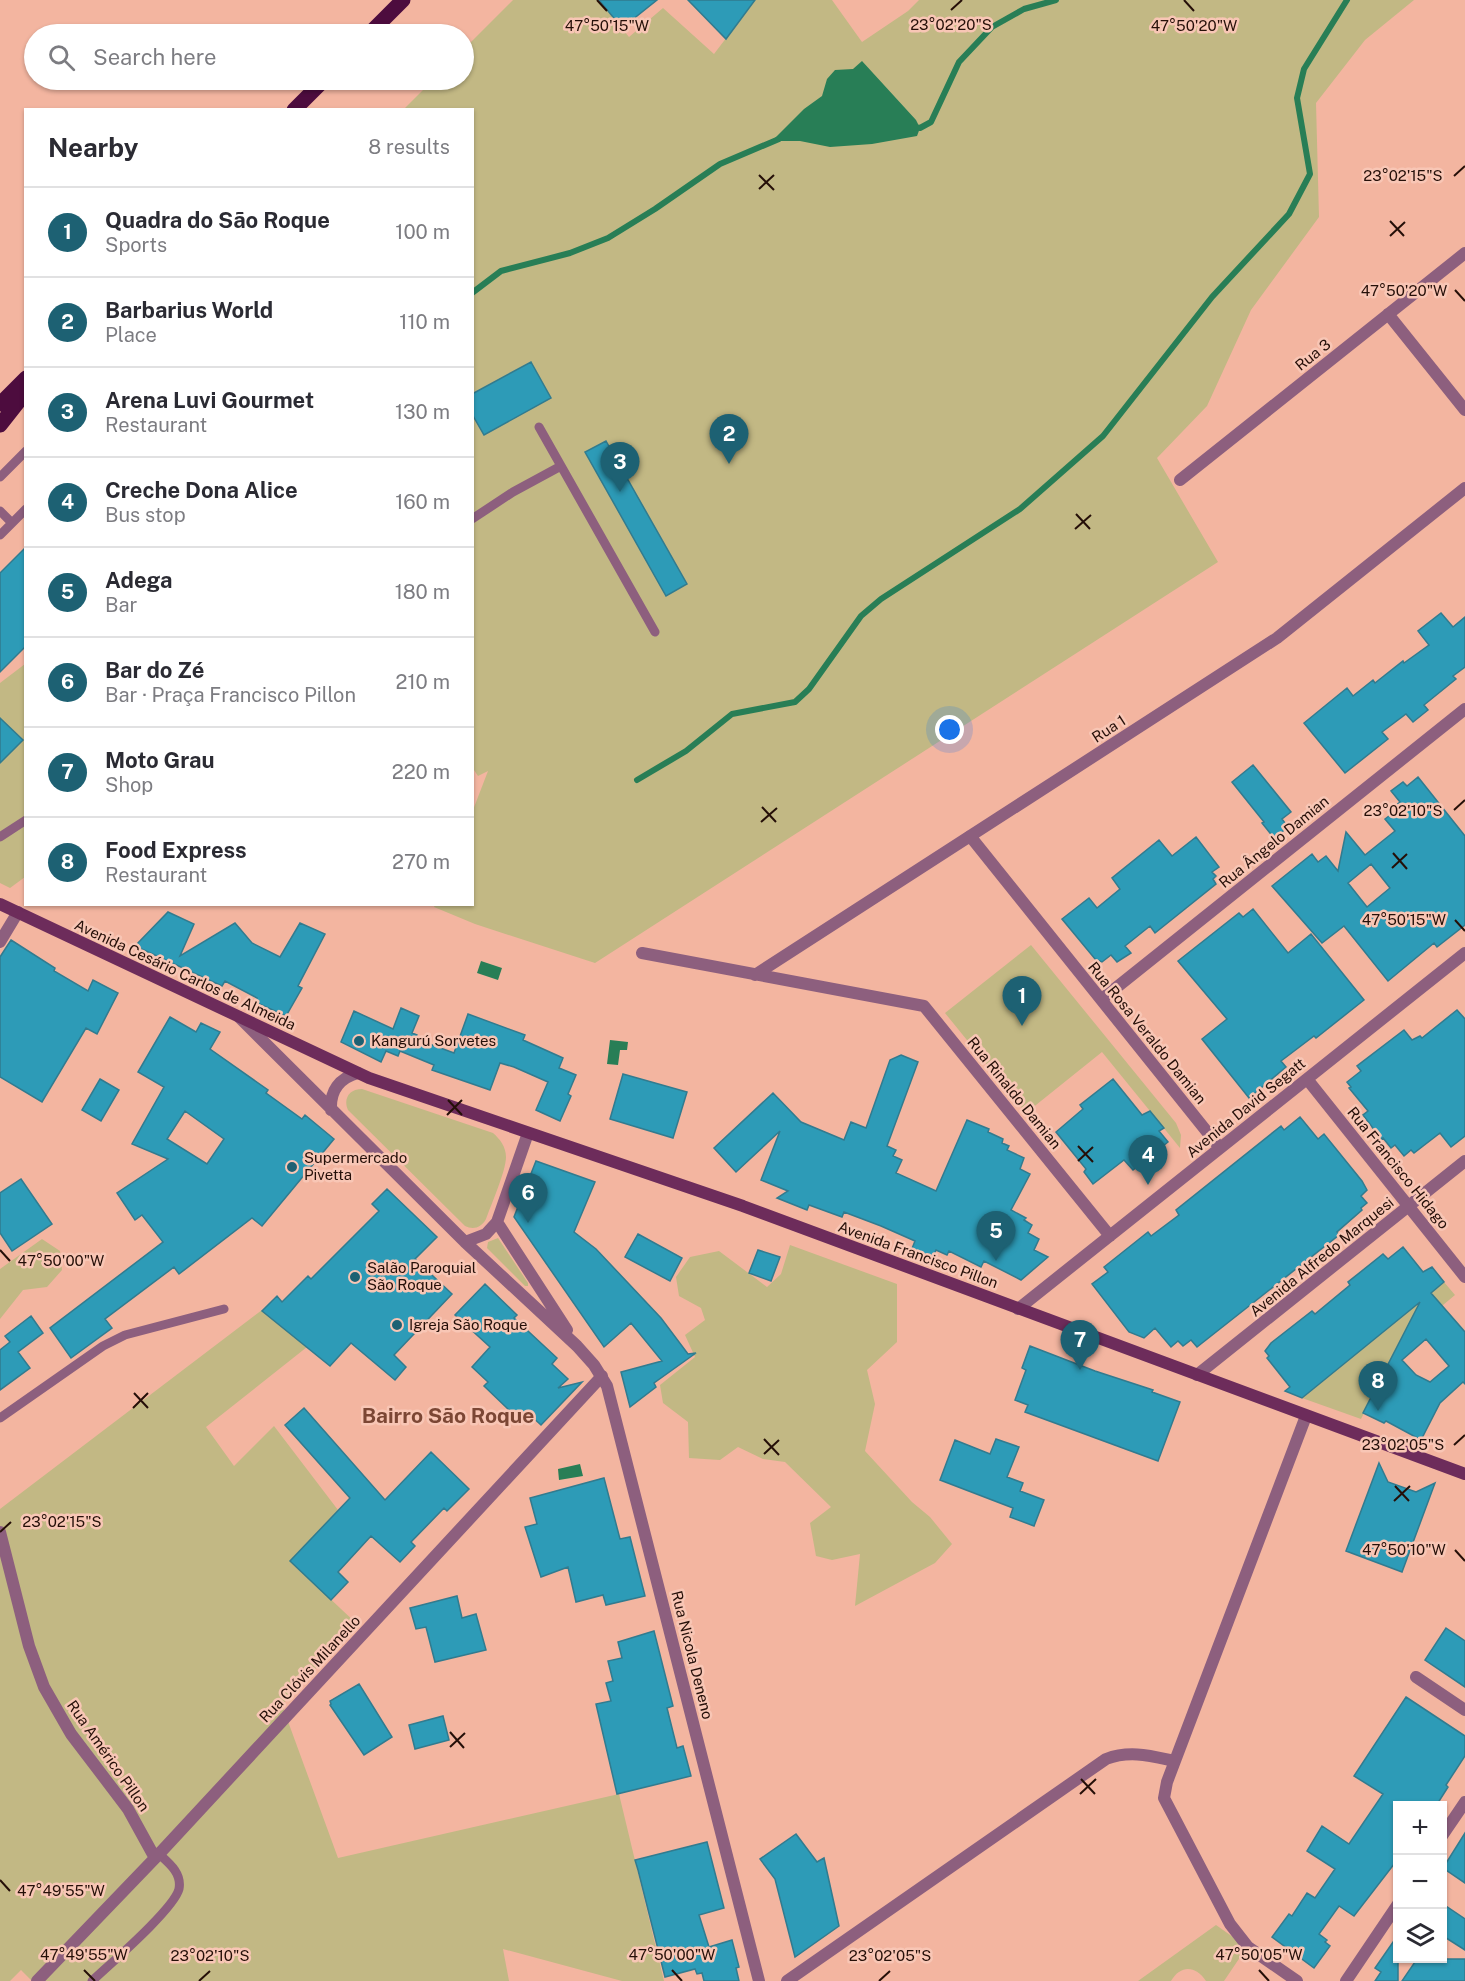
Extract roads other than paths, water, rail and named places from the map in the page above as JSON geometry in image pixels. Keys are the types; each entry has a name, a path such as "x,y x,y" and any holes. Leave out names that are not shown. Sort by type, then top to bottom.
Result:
{"main road":[{"path":"379,24 403,0"},
{"path":"296,108 314,90"},
{"path":"0,389 24,371"},
{"path":"0,404 24,380"},
{"path":"0,425 24,395"},
{"name":"Avenida Cesário Carlos de Almeida","path":"0,904 358,1073"},
{"name":"Avenida Francisco Pillon","path":"358,1073 743,1206 1465,1474"}],"street":[{"name":"Rua 3","path":"1180,480 1465,253"},
{"path":"1388,314 1465,410"},
{"name":"Rua 1","path":"755,975 1277,638 1465,488"},
{"name":"Rua Ângelo Damian","path":"1102,999 1465,709"},
{"name":"Rua Rosa Veraldo Damian","path":"970,836 1220,1148"},
{"path":"0,942 18,912"},
{"name":"Rua Rinaldo Damian","path":"642,953 924,1006 1110,1236"},
{"name":"Avenida David Segatt","path":"1018,1309 1465,953"},
{"path":"238,1016 465,1242 577,1346"},
{"path":"331,1110 331,1101 336,1086 342,1080 358,1073"},
{"name":"Rua Francisco Hidago","path":"1307,1078 1465,1277"},
{"path":"465,1242 486,1234 496,1222 528,1133"},
{"name":"Avenida Alfredo Marquesi","path":"1197,1375 1465,1161"},
{"path":"496,1222 577,1346"},
{"name":"Rua Nicola Deneno","path":"577,1346 602,1376 612,1398 759,1981"},
{"name":"Rua Clóvis Milanello","path":"38,1981 157,1856 602,1376"},
{"path":"1297,1981 1248,1947 1230,1924 1168,1810 1164,1798 1175,1761 1306,1416"},
{"name":"Rua Américo Pillon","path":"0,1532 29,1646 44,1687 70,1734 128,1809 157,1856"},
{"path":"1416,1677 1465,1710"},
{"path":"787,1981 1106,1759 1118,1755 1138,1754 1175,1761"},
{"path":"1447,1830 1465,1803"},
{"path":"1346,1981 1395,1909"}],"lane":[{"path":"539,427 655,632"},
{"path":"0,477 24,453"},
{"path":"474,518 513,492 561,466"},
{"path":"0,511 12,523"},
{"path":"0,535 24,511"},
{"path":"0,837 24,821"},
{"path":"0,1418 103,1346 125,1335 224,1309"},
{"path":"92,1981 163,1913 175,1897 179,1888 177,1875 171,1865 157,1856"}],"waterway":[{"path":"913,127 920,128 931,122 959,62 992,27 1024,9 1056,0"},
{"path":"637,780 686,751 732,714 795,702 809,689 861,616 881,599 1020,509 1103,436 1212,297 1289,214 1310,174 1297,98 1304,69 1347,0"},
{"path":"474,291 501,271 570,253 608,238 720,164 779,139"}],"place":[{"name":"Barbarius World","path":"729,464"},
{"name":"Arena Luvi Gourmet","path":"620,492"},
{"name":"Quadra do São Roque","path":"1022,1026"},
{"name":"Kangurú Sorvetes","path":"359,1041"},
{"name":"Supermercado Pivetta","path":"292,1167"},
{"name":"Creche Dona Alice","path":"1148,1185"},
{"name":"Bar do Zé","path":"528,1223"},
{"name":"Adega","path":"996,1261"},
{"name":"Salão Paroquial São Roque","path":"355,1277"},
{"name":"Igreja São Roque","path":"397,1325"},
{"name":"Moto Grau","path":"1080,1370"},
{"name":"Food Express","path":"1378,1411"}],"district":[{"name":"Bairro São Roque","path":"448,1416"}]}
